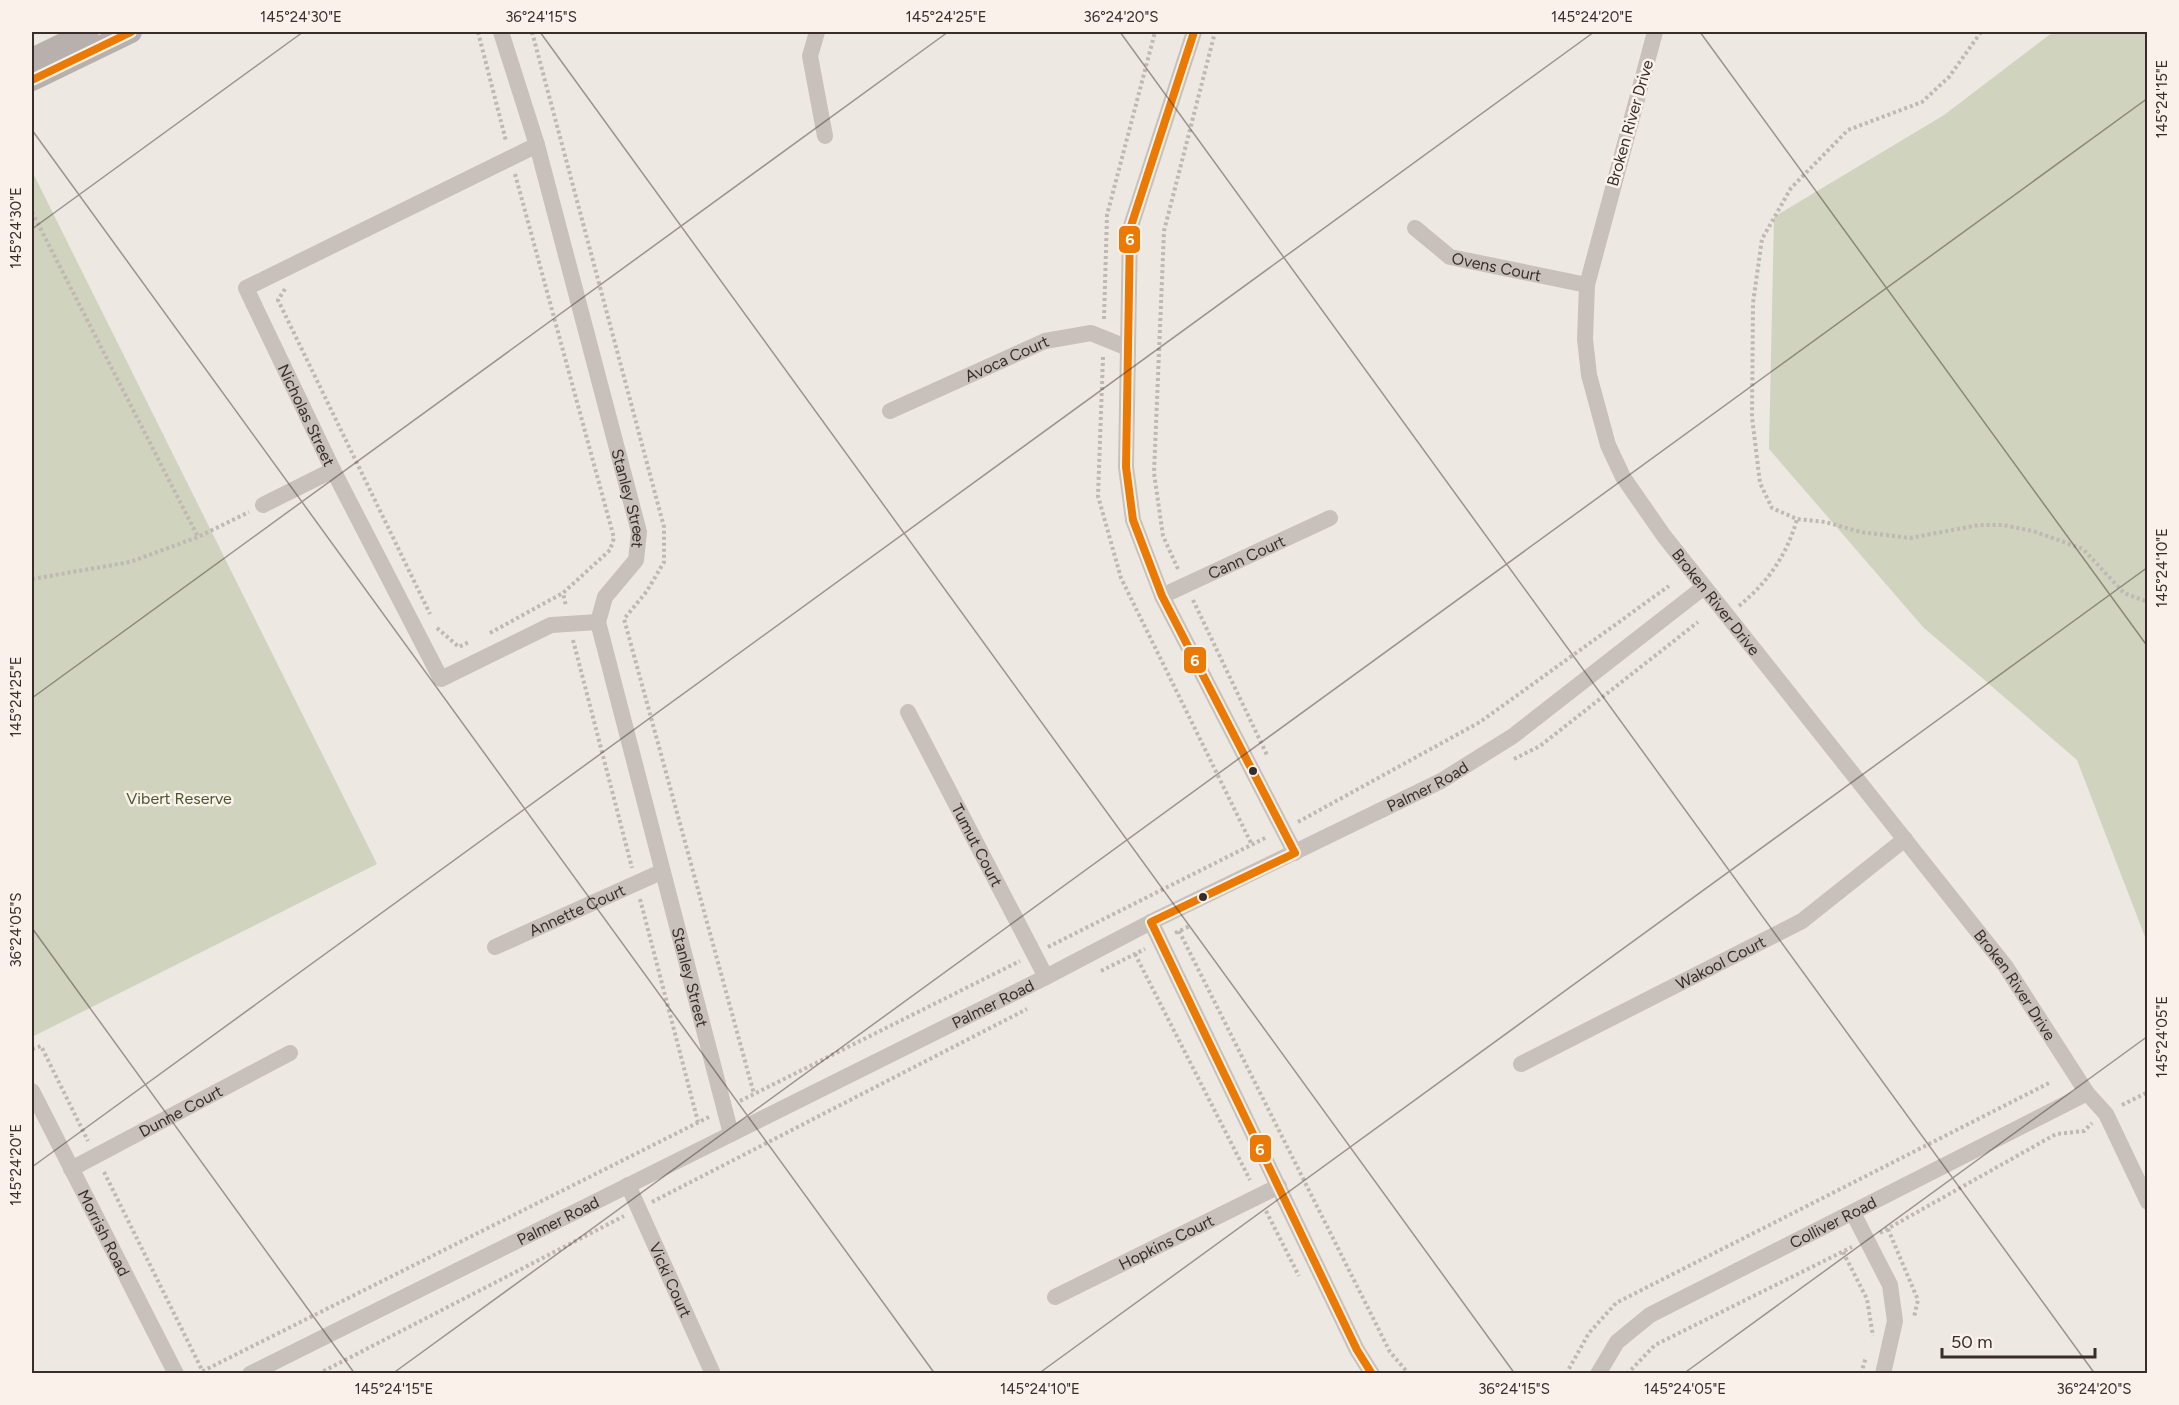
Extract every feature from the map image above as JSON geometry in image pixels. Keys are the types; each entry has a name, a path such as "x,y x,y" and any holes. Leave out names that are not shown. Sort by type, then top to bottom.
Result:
{"main road":[{"path":"32,59 88,32"},
{"path":"32,80 119,34"}],"street":[{"name":"Stanley Street","path":"501,32 537,145 639,532 636,560 605,597 598,622 730,1134"},
{"path":"817,32 810,56 825,136"},
{"path":"1194,32 1130,229 1126,467 1133,520 1162,596 1294,854"},
{"name":"Broken River Drive","path":"1655,32 1587,285 1585,339 1589,375 1608,446 1623,477 1642,507 2006,967 2088,1093 2097,1118 2145,1194"},
{"name":"Nicholas Street","path":"537,145 246,288 333,470 441,679 551,625 598,622"},
{"name":"Ovens Court","path":"1415,228 1450,257 1587,285"},
{"name":"Avoca Court","path":"890,411 1046,341 1090,333 1128,348"},
{"path":"263,505 333,470"},
{"name":"Cann Court","path":"1162,596 1330,518"},
{"name":"Palmer Road","path":"250,1374 1046,977 1150,922 1441,781 1513,736 1704,587"},
{"name":"Tumut Court","path":"908,712 1046,977"},
{"name":"Wakool Court","path":"1521,1064 1802,921 1905,839"},
{"name":"Annette Court","path":"495,948 661,872"},
{"path":"1150,922 1357,1350 1372,1374"},
{"name":"Dunne Court","path":"71,1169 290,1053"},
{"name":"Morrish Road","path":"32,1091 176,1374"},
{"name":"Colliver Road","path":"1598,1374 1617,1342 1650,1316 2088,1093"},
{"name":"Vicki Court","path":"628,1185 713,1374"},
{"name":"Hopkins Court","path":"1055,1297 1279,1186"},
{"path":"1853,1213 1890,1285 1895,1321 1883,1374"}],"path":[{"path":"478,32 511,158"},
{"path":"1215,32 1164,231 1154,473 1162,536 1268,757"},
{"path":"1981,32 1949,76 1922,102 1848,130 1791,188 1762,239 1753,303 1752,417 1760,483 1772,507 1797,519 1910,538 1979,525 2003,525 2033,531 2083,549 2124,593 2148,602"},
{"path":"482,637 563,593 610,550 614,538 514,170 504,176"},
{"path":"32,212 198,537"},
{"path":"286,287 278,300 439,632 459,647 474,640"},
{"path":"32,579 130,562 198,537 263,505"},
{"path":"1727,615 1758,590 1790,545 1797,519"},
{"path":"197,1374 1299,821 1480,722 1669,586"},
{"path":"563,593 698,1122"},
{"path":"1294,810 1299,821"},
{"path":"1179,931 1390,1352 1409,1374"},
{"path":"1136,954 1302,1282"},
{"path":"32,1049 40,1046 203,1372"},
{"path":"1566,1374 1589,1333 1616,1303 2049,1083"},
{"path":"1843,1252 1867,1299 1873,1336 1870,1345"},
{"path":"1861,1374 1867,1355"}],"green space":[{"path":"2053,32 2147,32 2147,942 2077,760 1923,627 1769,449 1774,217 1944,115"},
{"name":"Vibert Reserve","path":"32,171 377,864 32,1037"}],"transit line":[{"name":"6","path":"32,80 131,32"},
{"name":"6","path":"1194,32 1130,229 1126,467 1133,520 1162,596 1295,853"},
{"name":"6","path":"1151,922 1295,853"},
{"name":"6","path":"1151,922 1357,1350 1372,1374"}]}
